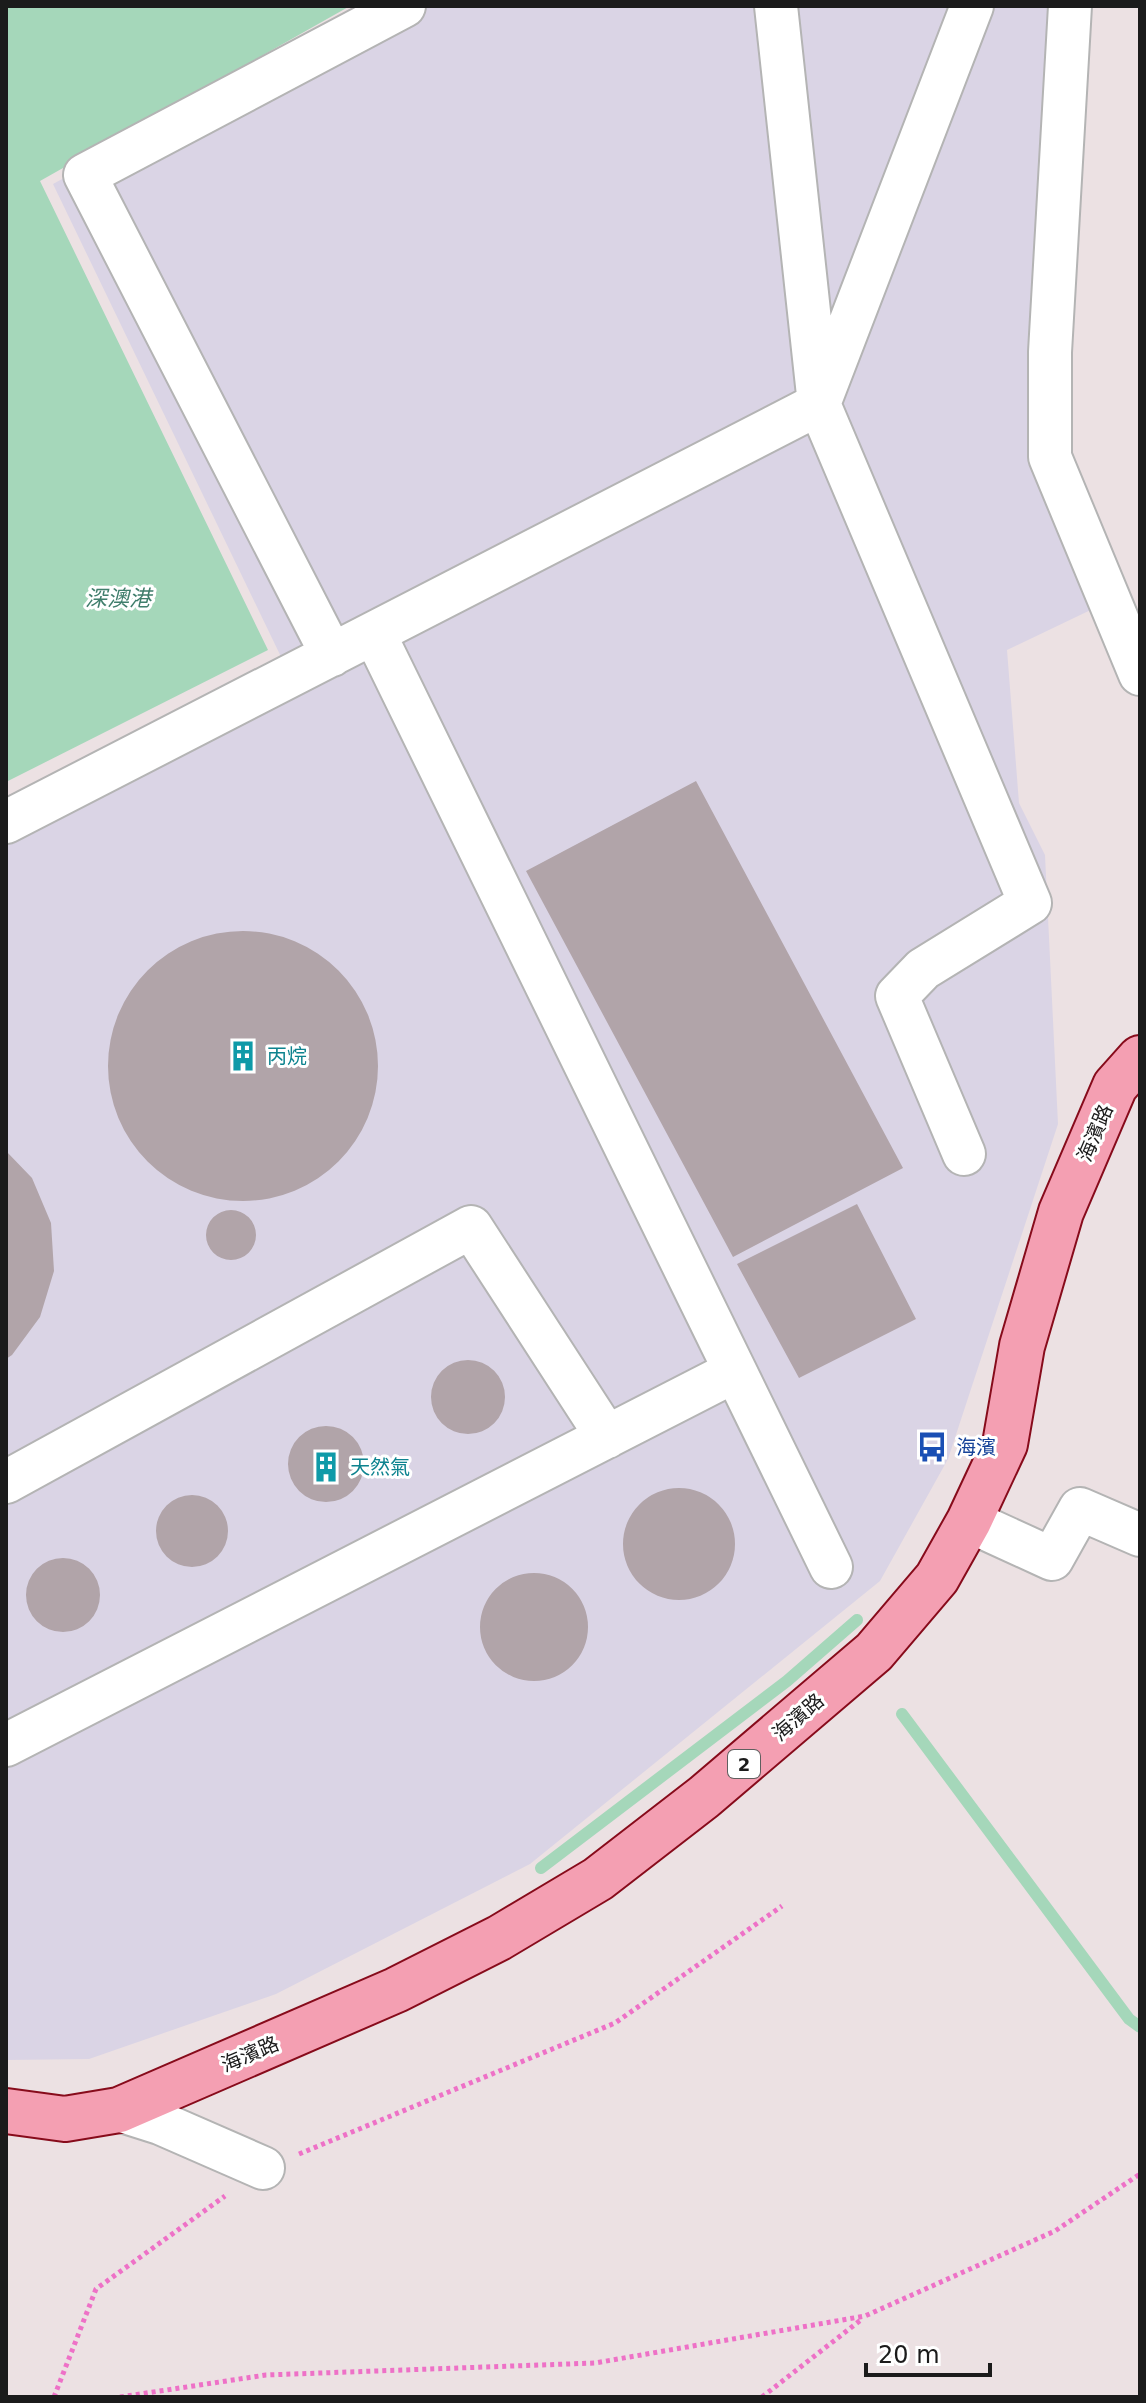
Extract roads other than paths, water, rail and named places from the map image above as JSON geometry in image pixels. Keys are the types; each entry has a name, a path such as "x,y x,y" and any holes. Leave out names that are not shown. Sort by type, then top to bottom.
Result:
{"main road":[{"name":"海濱路","path":"6,2111 65,2119 119,2110 396,1990 499,1938 598,1879 704,1797 874,1652 937,1578 969,1521 1005,1444 1022,1346 1061,1212 1115,1086 1140,1058"}],"lane":[{"path":"332,655 85,175 404,6"},
{"path":"776,6 819,404 1030,903 923,969 897,996 964,1154"},
{"path":"6,822 819,404 972,6"},
{"path":"1070,6 1050,352 1050,457 1140,674"},
{"path":"374,633 831,1567"},
{"path":"6,1482 471,1227 607,1437"},
{"path":"6,1745 735,1371"},
{"path":"969,1521 1052,1559 1080,1509 1140,1535"},
{"path":"119,2110 160,2123 263,2168"}],"water":[{"name":"深澳港","path":"6,6 350,6 40,181 268,650 6,782"}],"waterway":[{"path":"541,1868 787,1681 857,1620"},
{"path":"902,1714 1129,2019 1140,2027"}],"place":[{"name":"丙烷","path":"243,1056"},
{"name":"海濱","path":"932,1447"},
{"name":"天然氣","path":"326,1467"}]}
